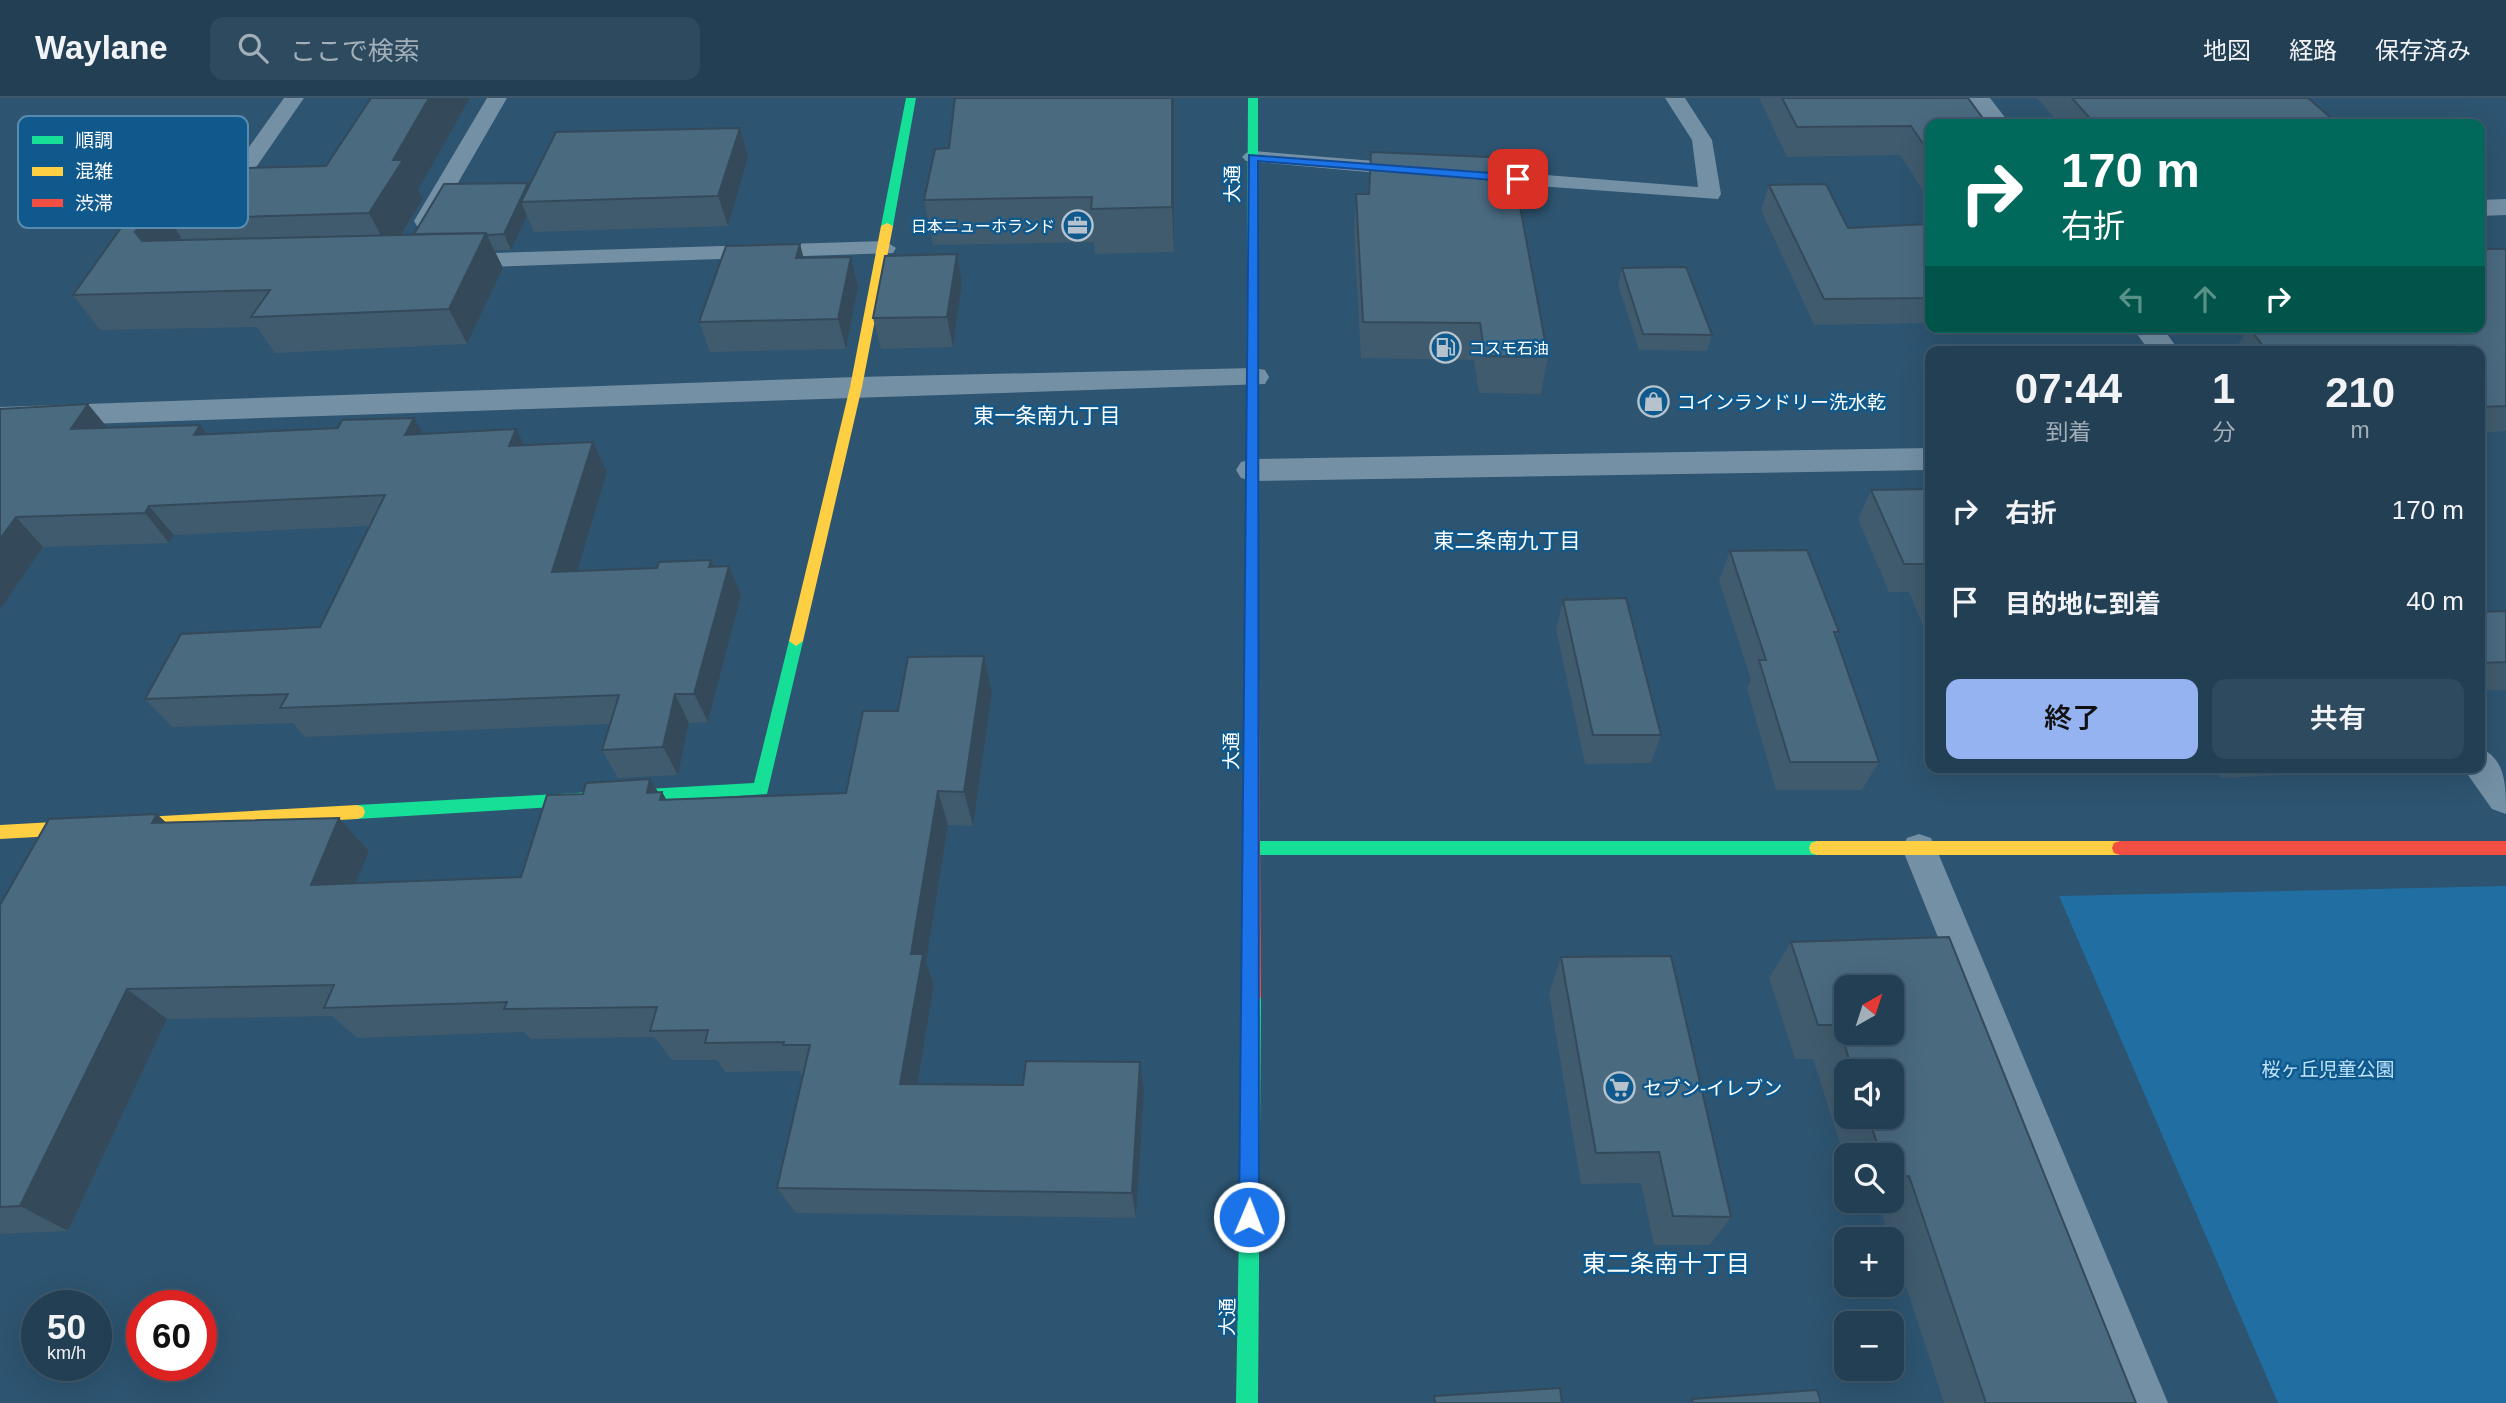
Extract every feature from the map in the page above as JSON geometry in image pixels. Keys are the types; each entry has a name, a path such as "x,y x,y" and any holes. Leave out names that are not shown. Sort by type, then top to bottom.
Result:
{"street":[{"path":"0,832 761,789 856,387 885,248 911,98"},
{"name":"大通","path":"1247,1403 1252,848 1253,98"},
{"path":"1977,98 1993,119"},
{"path":"2485,208 2506,207"},
{"path":"0,417 856,387 1254,377"},
{"path":"1252,470 1925,459"},
{"path":"2485,770 2506,797"},
{"path":"1252,848 2506,848"}],"lane":[{"path":"248,163 294,98"},
{"path":"414,239 497,98"},
{"path":"1253,157 1710,194 1702,140 1675,98"},
{"path":"428,261 885,248"},
{"path":"1919,848 2147,1403"}],"green space":[{"name":"桜ヶ丘児童公園","path":"2506,886 2506,1403 2278,1403 2059,896"}],"building":[{"path":"371,98 429,98 393,160 403,160 369,213 248,217 248,168 326,166"},
{"path":"955,98 1172,98 1172,207 1091,209 1092,197 924,200 935,149 949,148"},
{"path":"1782,98 1968,98 1983,119 1925,119 1925,147 1911,126 1797,127"},
{"path":"2072,98 2308,98 2332,119 2091,119"},
{"path":"740,128 718,196 521,202 556,132"},
{"path":"1371,152 1511,158 1548,357 1485,356 1480,323 1363,322 1356,194 1369,194"},
{"path":"528,183 504,234 414,234 444,184"},
{"path":"1826,184 1848,228 1925,224 1925,298 1824,299 1769,185"},
{"path":"121,228 138,228 135,232 142,241 486,233 449,309 251,317 270,290 73,295"},
{"path":"800,244 796,258 851,257 838,319 699,322 726,246"},
{"path":"2485,249 2506,249 2506,406 2485,407 2485,346 2263,346 2253,333 2485,333"},
{"path":"957,254 947,317 873,318 885,256"},
{"path":"1686,267 1712,335 1643,334 1622,268"},
{"path":"88,404 71,429 200,425 194,435 338,428 342,420 414,418 405,435 516,429 509,446 593,442 552,572 657,568 659,562 711,560 709,567 729,566 694,694 675,694 663,747 602,750 619,695 280,708 288,694 145,699 181,634 320,627 385,495 149,506 145,513 16,517 0,539 0,409"},
{"path":"1925,489 1925,566 1924,564 1904,564 1871,490"},
{"path":"1807,550 1839,632 1834,632 1879,762 1790,762 1759,660 1766,660 1730,551"},
{"path":"1626,598 1661,735 1593,735 1563,600"},
{"path":"2506,611 2506,662 2485,663 2485,612"},
{"path":"984,656 964,792 938,791 911,954 923,954 900,1084 1023,1085 1026,1061 1140,1062 1132,1193 777,1188 810,1045 783,1045 784,1042 705,1043 708,1030 650,1031 657,1007 504,1009 507,1002 324,1008 334,985 127,989 20,1206 0,1207 0,905 49,819 157,814 152,823 339,818 311,885 521,877 547,795 583,794 586,783 650,779 647,793 662,792 660,800 846,793 863,711 898,711 908,657"},
{"path":"1949,937 2136,1403 1986,1403 1909,1176 1904,1176 1904,1143 1877,1143 1872,1129 1904,1129 1904,1059 1849,1059 1845,1045 1904,1045 1904,975 1834,975 1834,1025 1818,1025 1791,942"},
{"name":"セブン-イレブン","path":"1671,956 1731,1217 1673,1216 1659,1152 1596,1153 1561,957"},
{"path":"1560,1388 1562,1403 1435,1403 1434,1396"},
{"path":"1817,1390 1821,1403 1693,1403 1692,1399"}],"traffic: fast":[{"path":"887,226 911,98"},
{"path":"1252,665 1253,98"},
{"path":"357,812 761,789 796,641"},
{"path":"1252,848 1817,848"},
{"path":"1247,1403 1252,997"}],"traffic: slow":[{"path":"796,641 856,387 887,226"},
{"path":"0,832 357,812"},
{"path":"1817,848 2120,848"}],"traffic: jam":[{"path":"1252,665 1252,997"},
{"path":"2120,848 2506,848"}],"place":[{"name":"日本ニューホランド","path":"1078,226"},
{"name":"コスモ石油","path":"1446,348"},
{"name":"コインランドリー洗水乾","path":"1654,402"},
{"name":"セブン-イレブン","path":"1620,1088"}],"district":[{"name":"東一条南九丁目","path":"1047,416"},
{"name":"東二条南九丁目","path":"1507,541"},
{"name":"東二条南十丁目","path":"1666,1264"}],"route":[{"path":"1249,1217 1252,1005 1253,157 1518,179"}]}
